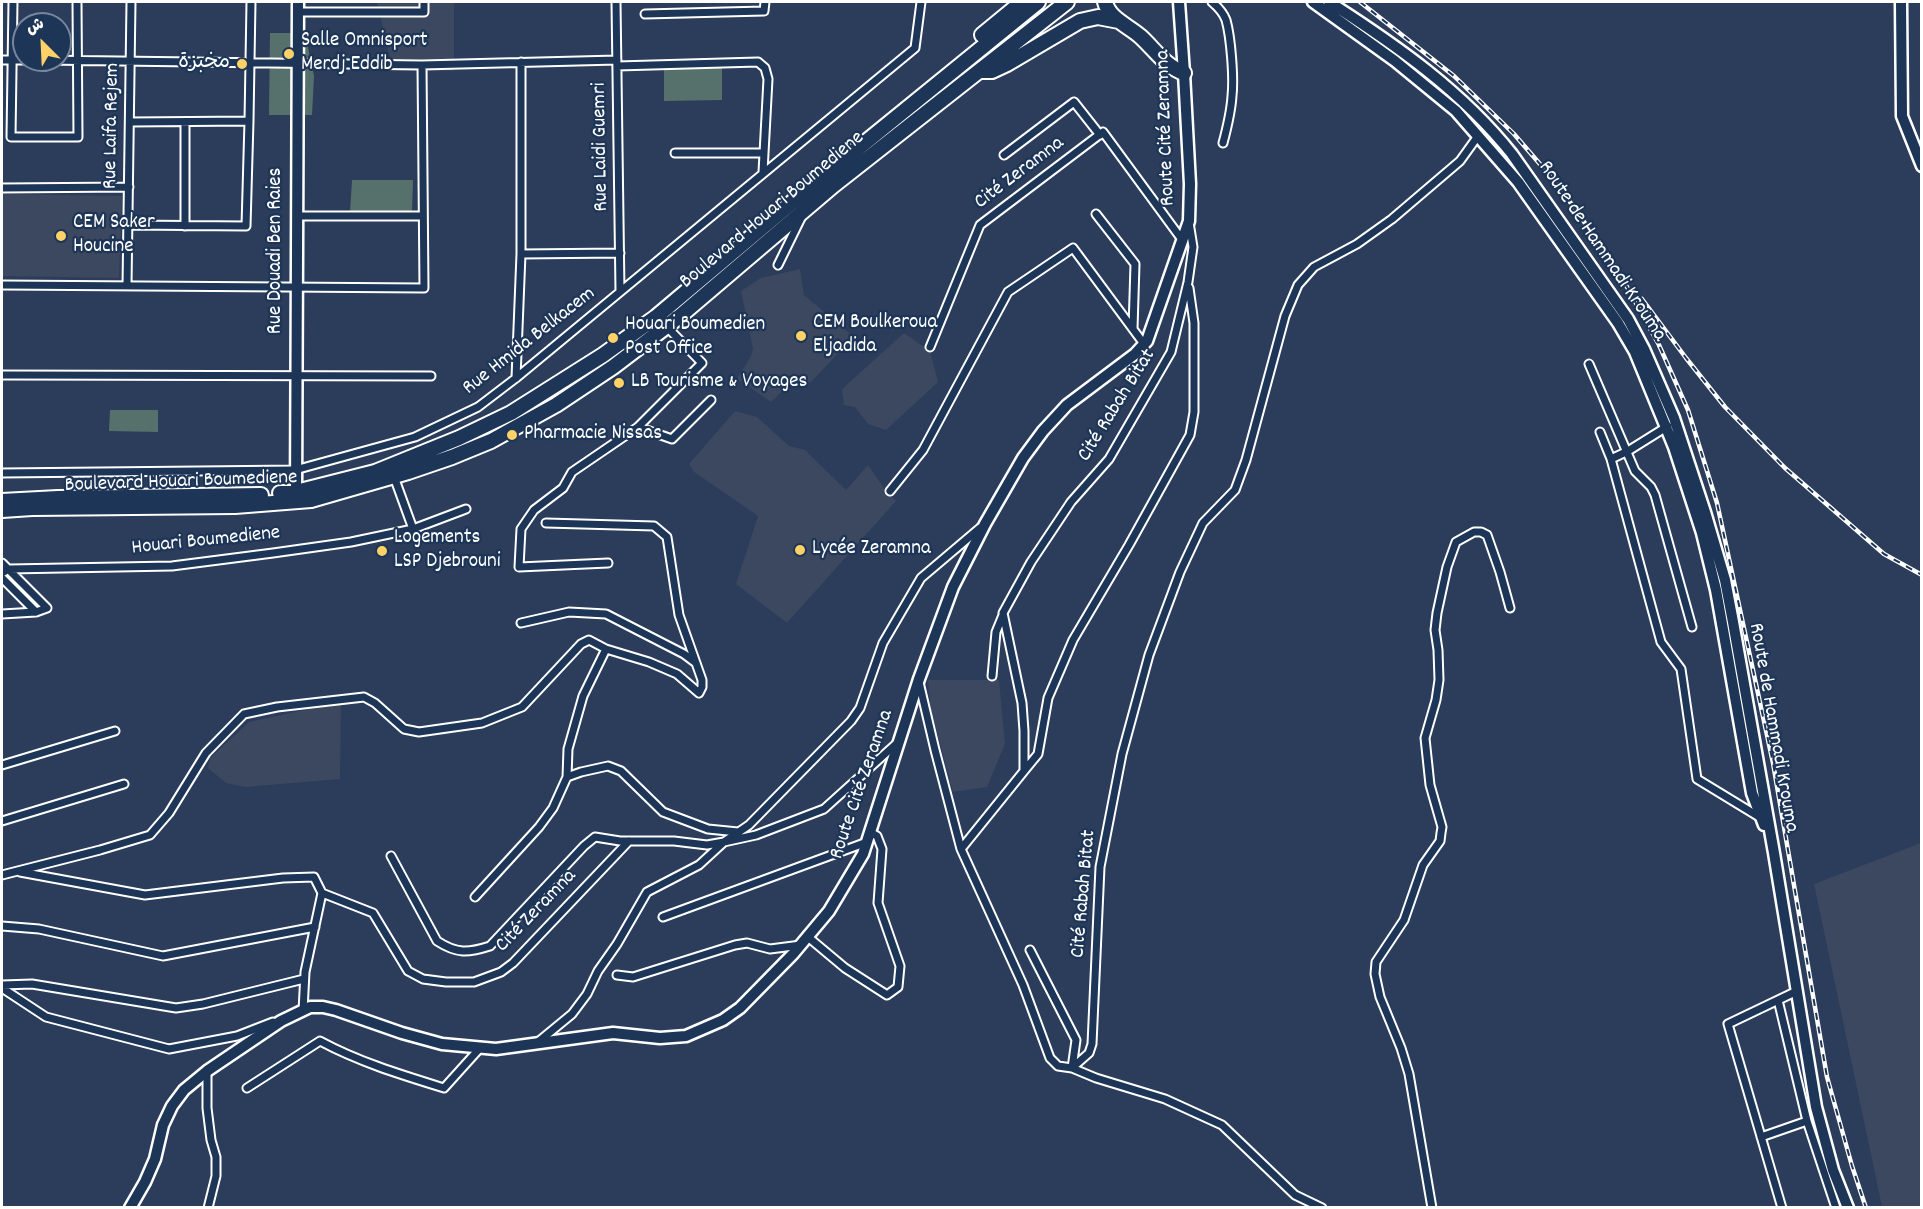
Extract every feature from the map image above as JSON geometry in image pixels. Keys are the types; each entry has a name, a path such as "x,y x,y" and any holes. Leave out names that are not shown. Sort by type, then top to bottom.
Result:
{"highway":[{"path":"808,189 815,172 1022,2"},
{"name":"Boulevard Houari Boumediene","path":"2,501 58,498 243,496 296,496 311,500 392,471 511,412 603,355 656,317 808,189 1038,2"},
{"name":"Boulevard Houari Boumediene","path":"392,471 452,457 491,441 588,385 666,326 806,208 1067,2"},
{"path":"1105,2 1119,21 1140,36 1171,67 1184,74"},
{"path":"981,71 1000,68 1080,21 1098,17 1119,21"},
{"name":"Boulevard Houari Boumediene","path":"2,510 235,506 296,496"}],"street":[{"path":"13,72 11,137 78,137 77,2"},
{"name":"Rue Laifa Rejem","path":"127,286 131,2"},
{"path":"128,225 246,226 251,2"},
{"path":"298,7 424,12 424,2"},
{"name":"Rue Laidi Guemri","path":"616,2 620,291"},
{"path":"645,14 764,11 765,2"},
{"name":"Rue Hmida Belkacem","path":"2,473 295,470 415,437 478,407 915,48 921,2"},
{"name":"Route Cité Zeramna","path":"130,1208 146,1182 155,1159 163,1125 172,1106 184,1090 207,1071 281,1022 310,1007 323,1007 442,1044 496,1049 614,1033 660,1038 686,1036 723,1020 740,1008 756,994 804,941 829,911 863,854 919,679 953,587 985,524 1023,458 1042,431 1067,405 1135,354 1147,341 1189,221 1190,184 1183,31 1179,2"},
{"path":"1212,2 1220,9 1226,20 1231,60 1232,94 1229,118 1222,143"},
{"name":"Route de Hammadi Krouma","path":"1313,2 1435,92 1456,111 1518,182 1618,323 1671,425 1725,580 1774,853"},
{"name":"Route de Hammadi Krouma","path":"1329,2 1404,52 1462,99 1495,132 1628,319 1659,379 1702,533 1716,590 1752,793 1774,853"},
{"path":"1901,2 1902,116 1922,166"},
{"name":"Rue Douadi Ben Raies","path":"296,496 298,7"},
{"path":"72,60 422,65 521,62 758,62 765,68 768,79 764,172"},
{"path":"516,378 521,254 521,62"},
{"path":"2,285 424,288 422,65"},
{"name":"Cité Zeramna","path":"1004,155 1074,102 1100,135"},
{"path":"130,122 249,121"},
{"path":"185,122 185,226"},
{"name":"Cité Zeramna","path":"930,347 980,225 1104,132 1183,241"},
{"name":"Cité Rabah Bitat","path":"1072,1068 1089,1053 1092,1044 1100,867 1122,754 1149,655 1180,572 1203,523 1234,490 1246,460 1285,316 1298,285 1314,267 1357,244 1392,219 1460,161 1478,136"},
{"path":"675,153 764,153"},
{"path":"2,188 129,187"},
{"path":"778,265 806,208"},
{"path":"1096,214 1135,264 1133,330"},
{"path":"297,216 423,216"},
{"name":"Cité Rabah Bitat","path":"992,676 996,632 1031,562 1071,502 1109,459 1171,352 1188,282 1193,247 1189,221"},
{"path":"890,491 923,450 1008,292 1073,248 1144,344"},
{"path":"521,254 620,253"},
{"name":"Cité Rabah Bitat","path":"962,849 1038,754 1048,698 1073,640 1190,435 1194,412 1194,323 1188,282"},
{"path":"608,563 519,567 521,529 534,510 563,488 572,472 638,427 702,363 666,326"},
{"path":"1589,364 1635,471 1651,487 1655,495 1692,627"},
{"path":"2,375 431,376"},
{"path":"638,427 672,439 711,400"},
{"path":"1611,459 1671,425"},
{"path":"1600,432 1611,459 1661,642 1681,669 1697,780 1761,818"},
{"path":"392,471 413,529"},
{"name":"Houari Boumediene","path":"5,571 172,566 351,542 413,529 466,509"},
{"path":"2,875 150,835 169,813 206,753 244,714 277,707 364,698 375,703 404,729 419,732 472,725 522,707 581,644 589,640 606,649 649,662 677,674 699,693 702,680 679,615 667,537 654,526 546,523"},
{"path":"537,1043 572,1014 587,994 598,971 617,944 647,892 699,865 724,842 749,825 852,721 860,708 883,644 921,578 985,524"},
{"path":"1432,1208 1409,1074 1377,986 1376,962 1404,920 1424,865 1440,840 1442,827 1430,785 1425,738 1439,680 1435,630 1437,614 1453,547 1461,538 1474,532 1487,535 1510,608"},
{"path":"2,563 5,571 47,608 36,612 2,614"},
{"path":"2,578 36,612"},
{"path":"521,623 569,612 606,614 684,654 696,663"},
{"path":"1003,615 1022,703 1024,771"},
{"path":"475,897 539,827 553,808 567,777 568,749 584,696 606,649"},
{"path":"919,679 935,750 962,849 1023,985 1050,1059 1058,1066 1072,1068 1096,1078 1165,1099 1222,1125 1296,1195 1323,1208"},
{"path":"2,765 115,731"},
{"name":"Cité Zeramna","path":"391,856 437,941 449,949 475,950 490,946 595,837 629,842 674,841 707,845 756,835 824,809 900,740"},
{"path":"567,777 608,766 621,771 663,812 708,829 738,832"},
{"path":"2,821 124,784"},
{"path":"616,975 633,977 735,945 747,943 770,949 804,941 887,995 898,987 900,966 878,903 882,849 877,836 869,837 663,917"},
{"name":"Cité Zeramna","path":"17,872 145,895 283,878 314,877 322,893 373,913 408,971 423,979 474,982 501,972 513,963 629,842"},
{"path":"1774,853 1816,1107 1833,1170 1848,1208"},
{"path":"2,987 46,1017 169,1048 237,1036 304,1010 304,979 322,893"},
{"path":"2,926 39,929 163,956 315,927"},
{"path":"1030,950 1076,1040 1072,1068"},
{"path":"2,987 32,984 176,1008 203,1004 304,979"},
{"path":"1782,1208 1728,1024 1797,991"},
{"path":"1778,1000 1807,1120 1836,1208"},
{"path":"247,1088 320,1041 345,1054 444,1088 481,1047"},
{"path":"207,1071 207,1108 211,1140 216,1157 216,1176 208,1208"},
{"path":"1761,1137 1807,1120"}],"shaded area":[{"path":"377,2 454,2 454,71 393,71"},
{"name":"CEM Saker Houcine","path":"2,194 122,196 119,278 2,276"},
{"name":"CEM Boulkeroua Eljadida","path":"800,269 804,295 854,337 807,386 797,377 771,402 737,379 753,349 741,291 761,278"},
{"path":"904,333 930,351 938,382 886,430 868,424 855,407 844,405 842,389"},
{"name":"Lycée Zeramna","path":"735,411 757,417 789,446 805,450 846,490 868,465 896,501 787,623 736,584 758,516 694,472 689,464"},
{"path":"928,680 999,680 1005,744 987,787 953,792 931,710"},
{"path":"341,702 340,779 245,787 226,783 208,768 210,758 249,722"},
{"path":"1921,843 1921,1207 1882,1207 1814,884"}],"green space":[{"name":"Salle Omnisport Merdj Eddib","path":"270,33 305,33 314,76 312,115 269,115"},
{"path":"722,67 722,100 664,101 664,68"},
{"path":"352,180 413,180 412,213 350,212"},
{"path":"110,410 158,410 158,432 109,431"}],"railway":[{"path":"1360,2 1454,76 1514,134 1558,185 1616,267 1659,345 1688,410 1717,503 1773,763 1827,1077 1866,1208"},
{"path":"1642,299 1725,407 1785,468 1884,554 1922,575"}],"place":[{"name":"Salle Omnisport Merdj Eddib","path":"289,54"},
{"name":"مخبزة","path":"242,64"},
{"name":"CEM Saker Houcine","path":"61,236"},
{"name":"CEM Boulkeroua Eljadida","path":"801,336"},
{"name":"Houari Boumedien Post Office","path":"613,338"},
{"name":"LB Tourisme & Voyages","path":"619,383"},
{"name":"Pharmacie Nissas","path":"512,435"},
{"name":"Lycée Zeramna","path":"800,550"},
{"name":"Logements LSP Djebrouni","path":"382,551"}]}
